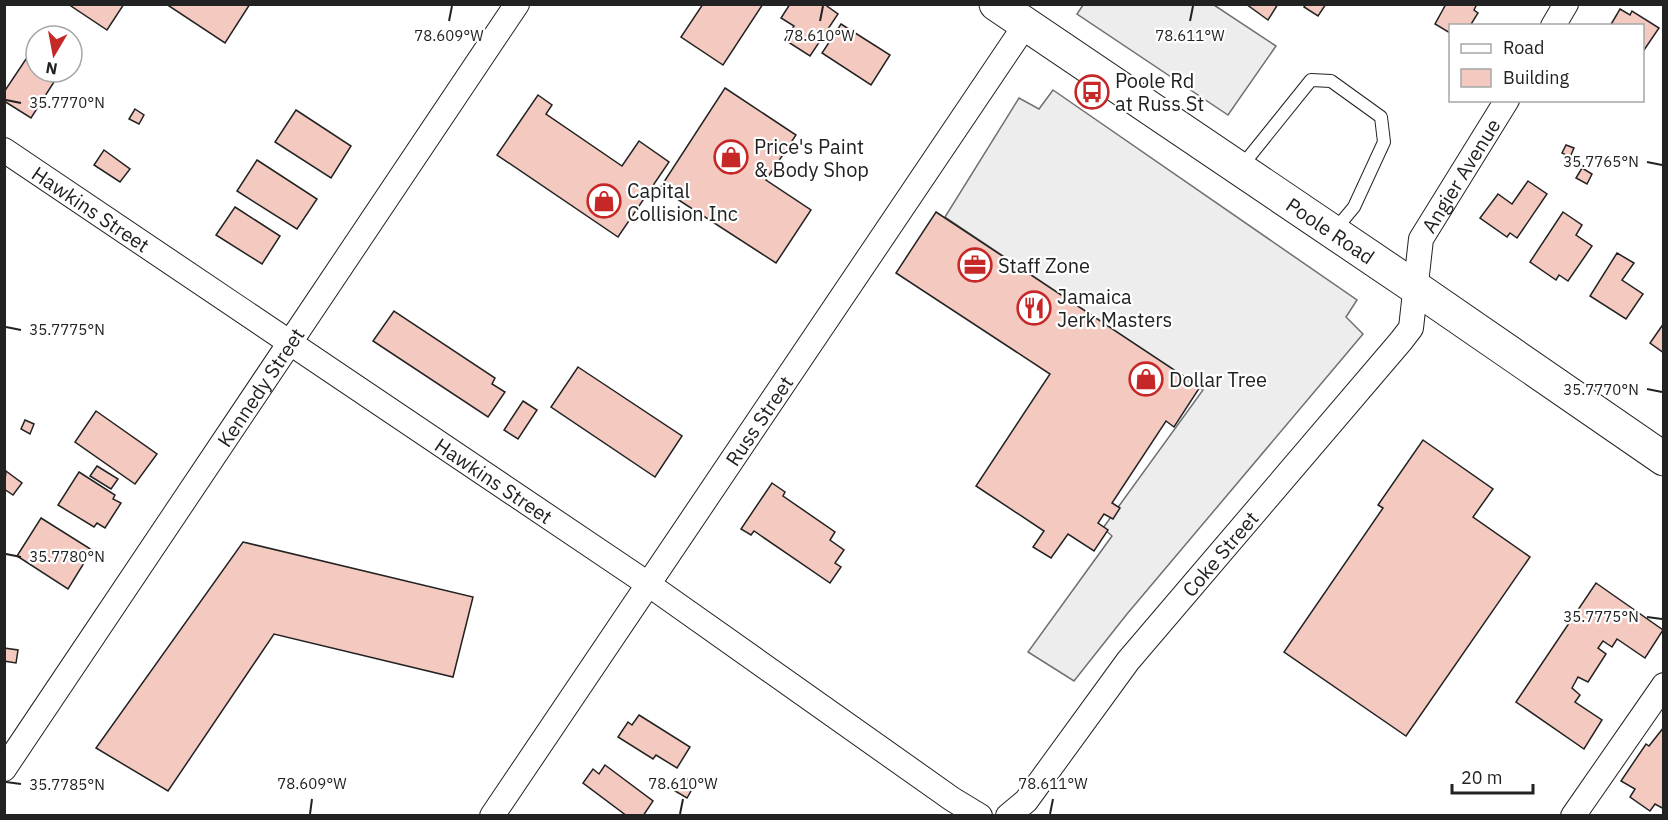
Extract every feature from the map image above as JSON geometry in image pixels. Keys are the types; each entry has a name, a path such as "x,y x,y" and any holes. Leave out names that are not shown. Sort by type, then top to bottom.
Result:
{"main road":[{"name":"Poole Road","path":"996,4 1664,459"}],"street":[{"name":"Kennedy Street","path":"4,769 518,4"},
{"path":"1554,24 1566,4"},
{"name":"Russ Street","path":"492,816 1026,24"},
{"name":"Angier Avenue","path":"1416,288 1421,238 1506,102"},
{"name":"Hawkins Street","path":"4,150 648,585 952,799 980,816"},
{"name":"Coke Street","path":"1008,816 1026,801 1128,661 1401,341 1411,328 1416,288"},
{"path":"1573,816 1664,685"}],"lane":[{"path":"1240,169 1311,80 1331,81 1380,117 1384,142 1354,207 1333,232"}],"shaded area":[{"path":"1083,5 1214,5 1276,46 1228,115 1077,14"},
{"path":"1053,90 1357,300 1346,317 1363,334 1127,614 1074,681 1028,652 1112,536 1103,528 1203,390 945,217 1019,98 1039,109"}],"building":[{"path":"68,4 124,4 107,30"},
{"path":"166,4 250,4 225,43"},
{"path":"703,4 763,4 723,65 681,37"},
{"path":"790,4 824,4 838,14 810,56 785,40 794,26 781,18"},
{"path":"1246,4 1278,4 1268,20"},
{"path":"1306,4 1326,4 1318,16 1304,7"},
{"path":"1446,4 1477,4 1474,10 1478,13 1471,24 1449,24 1449,32 1435,24"},
{"path":"1620,9 1630,15 1632,11 1659,28 1644,50 1644,24 1611,24"},
{"path":"841,24 890,55 871,85 822,53"},
{"path":"24,62 24,84 53,84 31,118 4,101 4,92"},
{"name":"Price's Paint & Body Shop","path":"725,88 796,135 766,180 811,210 776,263 660,188"},
{"name":"Capital Collision Inc","path":"538,95 552,105 546,114 622,166 639,141 669,162 618,237 497,155"},
{"path":"135,109 144,115 139,124 129,119"},
{"path":"296,110 351,146 331,178 275,142"},
{"path":"1566,145 1574,148 1570,157 1562,153"},
{"path":"104,150 130,169 120,182 94,165"},
{"path":"257,160 317,199 297,229 237,191"},
{"path":"1582,168 1592,174 1587,184 1576,178"},
{"path":"1528,181 1547,194 1517,238 1510,233 1507,237 1480,218 1498,194 1512,204"},
{"path":"235,207 280,236 262,264 216,235"},
{"path":"936,212 1200,387 1174,427 1166,421 1112,503 1120,508 1113,519 1104,514 1098,523 1108,530 1094,551 1068,534 1051,558 1033,547 1044,531 976,486 1050,374 896,273"},
{"path":"1563,212 1582,225 1576,235 1592,246 1568,281 1559,275 1556,280 1530,262"},
{"path":"1617,253 1634,263 1622,280 1643,294 1626,319 1590,296"},
{"path":"394,311 495,378 492,384 505,392 488,417 373,341"},
{"path":"1664,323 1664,353 1650,343"},
{"path":"578,367 682,436 655,477 551,407"},
{"path":"523,401 537,410 518,439 504,430"},
{"path":"96,411 157,454 135,484 75,442"},
{"path":"25,420 34,424 30,434 21,429"},
{"path":"1423,440 1493,489 1473,517 1530,557 1406,736 1284,652 1383,508 1378,505"},
{"path":"97,466 118,479 111,489 90,476"},
{"path":"6,471 22,483 13,495 4,489"},
{"path":"79,472 115,495 113,499 121,503 105,528 97,523 94,527 58,505"},
{"path":"772,483 785,492 783,496 835,532 830,540 844,550 835,563 841,567 830,583 754,531 751,535 741,529"},
{"path":"41,518 92,550 68,589 17,556"},
{"path":"243,542 473,597 453,677 274,634 168,791 96,748"},
{"path":"1596,583 1663,630 1645,658 1617,639 1612,647 1603,641 1598,648 1606,654 1588,682 1578,677 1572,688 1580,695 1575,702 1602,720 1584,749 1516,702"},
{"path":"4,648 18,650 16,663 4,661"},
{"path":"639,715 690,747 677,768 656,755 653,759 618,737 628,722 632,725"},
{"path":"1664,727 1664,809 1655,804 1650,811 1630,797 1635,789 1621,781 1646,744 1649,746"},
{"path":"605,765 653,801 643,816 627,816 583,783 593,769 599,774"},
{"path":"683,777 695,784 687,798 675,791"}],"place":[{"name":"Poole Rd at Russ St","path":"1092,92"},
{"name":"Price's Paint & Body Shop","path":"731,157"},
{"name":"Capital Collision Inc","path":"604,201"},
{"name":"Staff Zone","path":"975,265"},
{"name":"Jamaica Jerk Masters","path":"1034,308"},
{"name":"Dollar Tree","path":"1146,379"}]}
